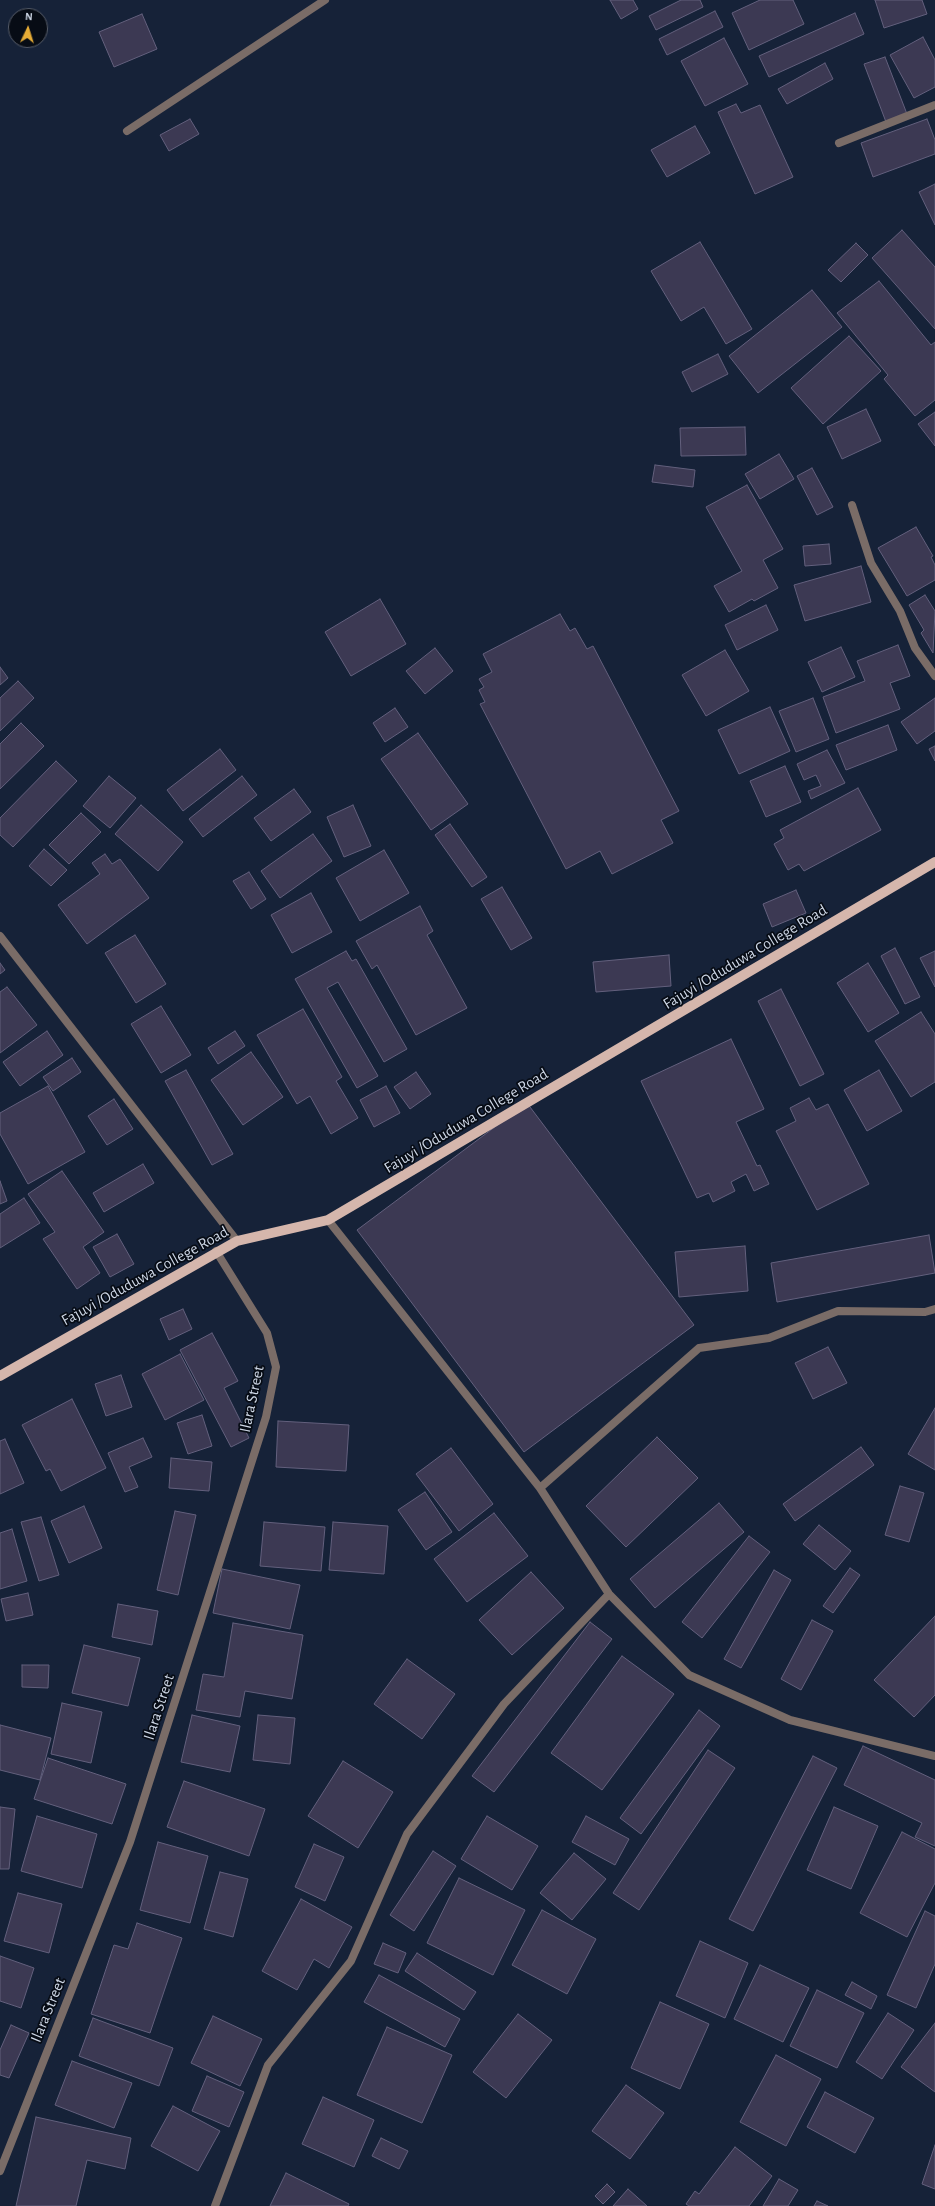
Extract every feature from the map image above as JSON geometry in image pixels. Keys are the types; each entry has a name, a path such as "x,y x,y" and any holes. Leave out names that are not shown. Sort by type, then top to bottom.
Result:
{"main road":[{"name":"Fajuyi /Oduduwa College Road","path":"0,1376 216,1251 237,1241 328,1220 935,862"}],"street":[{"path":"127,131 325,0"},
{"path":"839,144 935,105"},
{"path":"852,505 871,563 900,611 915,648 935,676"},
{"path":"0,936 237,1241"},
{"path":"328,1220 540,1488 610,1594 689,1675 790,1720 935,1756"},
{"name":"Ilara Street","path":"0,2171 130,1842 266,1417 276,1367 267,1333 216,1251"},
{"path":"540,1488 699,1348 769,1338 838,1311 925,1312 935,1309"},
{"path":"215,2206 268,2065 351,1961 407,1834 504,1704 610,1594"}],"building":[{"path":"610,0 633,0 638,9 621,19"},
{"path":"681,0 700,0 703,7 656,30 649,16"},
{"path":"760,0 793,0 804,24 749,50 732,13"},
{"path":"875,0 922,0 927,14 884,28"},
{"path":"715,11 723,27 667,55 659,39"},
{"path":"855,13 864,34 769,77 759,56"},
{"path":"142,14 157,49 114,67 99,32"},
{"path":"923,37 935,60 935,87 914,98 890,55"},
{"path":"724,38 748,84 705,106 681,61"},
{"path":"885,57 907,114 886,122 864,64"},
{"path":"825,63 833,79 787,104 778,89"},
{"path":"736,104 741,113 760,105 793,177 755,194 718,112"},
{"path":"190,119 199,134 169,151 160,135"},
{"path":"927,119 935,140 935,154 873,177 861,143"},
{"path":"695,126 710,153 667,177 651,150"},
{"path":"935,184 935,225 919,192"},
{"path":"902,230 935,267 935,329 872,258"},
{"path":"700,242 752,329 726,344 704,307 681,321 651,271"},
{"path":"856,243 868,255 841,282 828,270"},
{"path":"879,281 931,345 935,342 935,400 915,416 884,379 888,375 837,313"},
{"path":"812,290 842,327 758,393 729,356"},
{"path":"849,336 881,371 823,424 791,388"},
{"path":"718,354 728,374 692,392 682,372"},
{"path":"866,409 881,441 842,459 827,427"},
{"path":"935,412 935,446 918,424"},
{"path":"745,427 746,455 681,456 680,428"},
{"path":"779,454 794,479 760,499 745,474"},
{"path":"655,465 695,470 693,487 652,482"},
{"path":"812,468 833,507 817,515 797,476"},
{"path":"747,485 783,549 763,560 778,588 754,601 752,599 729,612 714,586 742,571 706,507"},
{"path":"916,527 933,556 931,557 935,565 935,580 907,596 878,548"},
{"path":"829,544 831,564 805,566 803,546"},
{"path":"861,566 871,602 805,621 794,585"},
{"path":"925,595 935,611 933,653 921,633 924,630 909,605"},
{"path":"380,599 406,644 351,676 325,632"},
{"path":"766,605 778,630 737,650 725,625"},
{"path":"560,614 570,631 575,628 587,649 593,646 679,811 661,820 673,843 612,874 600,851 566,869 480,704 485,702 479,690 484,687 479,679 492,672 483,654"},
{"path":"898,645 910,676 890,683 900,709 836,733 823,697 865,681 857,661"},
{"path":"841,647 855,677 822,692 808,662"},
{"path":"435,648 453,671 425,694 406,671"},
{"path":"725,650 749,691 706,716 682,675"},
{"path":"0,667 8,678 0,685"},
{"path":"18,681 34,698 0,731 0,698"},
{"path":"813,698 829,739 796,752 779,711"},
{"path":"935,698 935,731 917,744 901,722"},
{"path":"770,707 790,751 739,774 718,730"},
{"path":"395,708 408,727 385,742 373,723"},
{"path":"21,723 44,746 0,789 0,744"},
{"path":"888,725 897,750 846,770 836,745"},
{"path":"418,733 468,804 431,830 381,759"},
{"path":"935,746 935,761 929,749"},
{"path":"220,749 236,770 183,811 167,790"},
{"path":"827,750 845,783 811,799 808,791 821,786 816,775 804,780 797,764"},
{"path":"56,761 77,781 13,847 0,835 0,818"},
{"path":"785,766 801,802 766,817 750,781"},
{"path":"109,776 136,798 110,828 83,806"},
{"path":"242,776 257,795 203,837 189,819"},
{"path":"858,788 881,830 804,871 799,864 788,870 774,844 784,838 780,830"},
{"path":"294,789 311,812 271,841 254,818"},
{"path":"141,805 183,842 158,871 115,834"},
{"path":"353,805 371,846 344,857 327,817"},
{"path":"81,813 101,832 69,864 49,845"},
{"path":"450,824 487,877 472,887 435,835"},
{"path":"313,834 332,861 280,898 261,871"},
{"path":"44,849 67,870 51,886 29,866"},
{"path":"384,850 409,893 360,921 336,878"},
{"path":"105,854 112,864 120,859 149,898 87,944 58,905 100,874 92,863"},
{"path":"249,872 266,899 251,909 233,881"},
{"path":"502,887 532,938 511,950 481,899"},
{"path":"796,890 806,913 772,927 763,904"},
{"path":"311,893 332,932 292,953 271,915"},
{"path":"420,906 433,931 427,935 467,1008 416,1035 377,965 372,969 356,941"},
{"path":"135,935 166,984 136,1003 105,953"},
{"path":"895,948 920,997 905,1004 881,956"},
{"path":"346,951 352,961 356,959 407,1049 384,1062 338,982 327,988 378,1076 357,1088 295,979"},
{"path":"935,951 935,987 920,958"},
{"path":"669,955 671,986 596,992 593,962"},
{"path":"0,963 5,970 0,974"},
{"path":"868,963 899,1013 868,1032 837,983"},
{"path":"7,987 37,1025 0,1053 0,992"},
{"path":"781,989 824,1074 800,1086 758,1001"},
{"path":"161,1006 191,1055 161,1073 131,1024"},
{"path":"303,1009 342,1077 336,1081 358,1118 331,1134 310,1096 297,1104 257,1035"},
{"path":"921,1012 935,1034 935,1082 911,1097 875,1041"},
{"path":"47,1031 63,1055 20,1086 3,1062"},
{"path":"235,1031 245,1046 218,1064 208,1048"},
{"path":"731,1039 764,1109 736,1122 757,1166 760,1165 769,1184 754,1191 746,1174 731,1182 735,1191 713,1202 709,1193 697,1198 641,1081"},
{"path":"251,1052 283,1097 243,1125 211,1080"},
{"path":"72,1058 81,1072 53,1091 43,1077"},
{"path":"186,1070 233,1154 212,1165 165,1081"},
{"path":"879,1070 902,1111 867,1131 844,1090"},
{"path":"416,1072 431,1094 410,1109 394,1087"},
{"path":"48,1086 85,1152 28,1184 0,1134 0,1113"},
{"path":"386,1086 400,1113 374,1127 360,1100"},
{"path":"809,1098 816,1110 828,1104 869,1184 817,1210 776,1131 796,1121 790,1108"},
{"path":"114,1099 133,1129 107,1145 88,1116"},
{"path":"527,1103 694,1325 524,1452 357,1230"},
{"path":"143,1164 154,1183 104,1212 93,1193"},
{"path":"62,1171 104,1232 83,1247 100,1273 77,1289 43,1239 55,1232 28,1194"},
{"path":"0,1181 7,1201 0,1204"},
{"path":"24,1198 40,1223 0,1248 0,1214"},
{"path":"117,1234 134,1264 110,1277 93,1247"},
{"path":"929,1235 935,1273 777,1302 771,1263"},
{"path":"745,1246 748,1291 679,1297 675,1252"},
{"path":"183,1309 192,1329 169,1340 160,1319"},
{"path":"212,1333 238,1381 224,1388 249,1438 231,1447 180,1350"},
{"path":"828,1347 847,1383 813,1399 795,1363"},
{"path":"180,1354 204,1400 165,1420 142,1374"},
{"path":"121,1375 132,1407 106,1416 95,1384"},
{"path":"72,1399 106,1468 61,1491 50,1469 46,1471 22,1425"},
{"path":"935,1408 935,1470 908,1454"},
{"path":"202,1415 212,1446 188,1454 177,1423"},
{"path":"278,1421 349,1425 346,1471 276,1467"},
{"path":"657,1437 698,1478 626,1547 586,1506"},
{"path":"143,1438 152,1457 129,1467 138,1487 125,1492 108,1453"},
{"path":"5,1439 24,1483 0,1494 0,1441"},
{"path":"861,1447 874,1465 795,1521 783,1504"},
{"path":"451,1448 493,1504 459,1531 416,1474"},
{"path":"171,1458 212,1462 209,1491 169,1488"},
{"path":"900,1486 924,1493 909,1542 885,1535"},
{"path":"425,1492 452,1532 426,1550 398,1510"},
{"path":"719,1503 744,1532 655,1608 630,1579"},
{"path":"84,1506 102,1548 69,1563 51,1521"},
{"path":"175,1511 196,1515 178,1595 157,1590"},
{"path":"494,1513 528,1556 467,1602 434,1559"},
{"path":"41,1517 59,1575 39,1581 21,1522"},
{"path":"264,1522 325,1527 321,1571 260,1566"},
{"path":"333,1522 388,1526 384,1574 329,1570"},
{"path":"819,1525 851,1551 835,1570 803,1544"},
{"path":"12,1529 27,1581 0,1589 0,1533"},
{"path":"749,1536 770,1552 702,1638 682,1622"},
{"path":"850,1568 860,1575 833,1613 823,1606"},
{"path":"222,1569 300,1585 290,1629 213,1613"},
{"path":"774,1570 791,1580 741,1668 724,1659"},
{"path":"531,1572 564,1608 512,1655 479,1620"},
{"path":"28,1593 33,1615 6,1621 1,1599"},
{"path":"118,1604 158,1611 152,1645 112,1637"},
{"path":"935,1616 935,1695 914,1717 874,1680"},
{"path":"812,1620 833,1631 801,1690 781,1679"},
{"path":"590,1622 612,1639 494,1792 472,1776"},
{"path":"233,1623 303,1635 292,1699 245,1691 240,1717 196,1710 203,1674 224,1677"},
{"path":"84,1645 140,1658 128,1706 72,1693"},
{"path":"622,1656 674,1694 602,1790 551,1753"},
{"path":"407,1659 455,1694 422,1739 374,1704"},
{"path":"22,1665 49,1665 48,1688 22,1687"},
{"path":"62,1703 102,1712 91,1763 51,1754"},
{"path":"699,1710 720,1726 641,1834 620,1818"},
{"path":"192,1715 240,1726 230,1772 181,1762"},
{"path":"258,1715 295,1718 290,1764 253,1760"},
{"path":"0,1725 51,1738 40,1780 0,1770"},
{"path":"863,1746 935,1780 935,1846 915,1837 922,1823 844,1785"},
{"path":"708,1750 735,1768 639,1910 613,1893"},
{"path":"813,1756 837,1768 753,1931 729,1919"},
{"path":"48,1758 126,1784 112,1824 34,1799"},
{"path":"343,1761 393,1792 358,1848 308,1816"},
{"path":"184,1781 265,1809 249,1856 167,1827"},
{"path":"0,1807 15,1809 9,1869 0,1869"},
{"path":"834,1807 878,1826 851,1889 807,1870"},
{"path":"37,1816 97,1834 82,1888 21,1871"},
{"path":"487,1816 538,1846 512,1890 461,1859"},
{"path":"586,1816 629,1839 615,1865 572,1842"},
{"path":"902,1832 935,1849 935,1883 907,1937 860,1913"},
{"path":"158,1842 208,1856 190,1923 140,1910"},
{"path":"314,1844 344,1857 325,1901 295,1887"},
{"path":"433,1851 456,1866 414,1931 390,1915"},
{"path":"574,1853 606,1879 572,1920 540,1893"},
{"path":"220,1872 248,1879 233,1937 204,1929"},
{"path":"459,1878 525,1910 493,1975 427,1943"},
{"path":"18,1893 62,1904 49,1953 4,1941"},
{"path":"301,1899 352,1927 329,1968 314,1959 297,1990 262,1971"},
{"path":"542,1910 596,1939 567,1994 512,1965"},
{"path":"925,1911 935,1916 935,1964 916,2008 887,1995"},
{"path":"137,1923 182,1938 150,2033 91,2014 114,1945 128,1949"},
{"path":"700,1941 748,1963 725,2018 676,1996"},
{"path":"383,1943 406,1953 398,1973 374,1964"},
{"path":"417,1953 476,1992 464,2010 405,1971"},
{"path":"0,1956 34,1968 21,2008 0,2001"},
{"path":"760,1965 809,1988 783,2042 734,2019"},
{"path":"379,1975 460,2019 445,2047 364,2002"},
{"path":"852,1982 877,1996 871,2009 845,1995"},
{"path":"817,1990 864,2013 837,2068 790,2046"},
{"path":"660,2002 709,2024 680,2089 631,2068"},
{"path":"888,2013 914,2030 882,2079 856,2062"},
{"path":"518,2014 552,2040 506,2098 473,2072"},
{"path":"213,2016 262,2039 240,2086 191,2063"},
{"path":"93,2018 173,2048 159,2086 79,2056"},
{"path":"935,2023 935,2092 901,2067"},
{"path":"11,2025 29,2033 9,2078 0,2075 0,2050"},
{"path":"387,2027 452,2055 422,2123 357,2095"},
{"path":"776,2055 821,2079 786,2146 740,2122"},
{"path":"72,2061 132,2083 114,2128 55,2105"},
{"path":"207,2076 244,2092 229,2127 192,2111"},
{"path":"626,2085 664,2113 630,2159 592,2131"},
{"path":"825,2092 874,2118 855,2153 807,2127"},
{"path":"323,2097 374,2120 354,2167 302,2144"},
{"path":"173,2106 220,2131 198,2171 151,2146"},
{"path":"36,2117 131,2138 125,2169 87,2160 76,2206 16,2206"},
{"path":"381,2138 408,2151 399,2169 372,2156"},
{"path":"935,2145 935,2189 922,2184"},
{"path":"735,2147 772,2176 749,2206 689,2206 686,2204 695,2191 699,2194"},
{"path":"286,2173 349,2204 348,2206 270,2206"},
{"path":"779,2179 798,2190 788,2206 763,2206"},
{"path":"607,2184 615,2192 603,2204 595,2196"},
{"path":"628,2189 647,2206 613,2206"},
{"path":"817,2201 828,2206 814,2206"}]}
